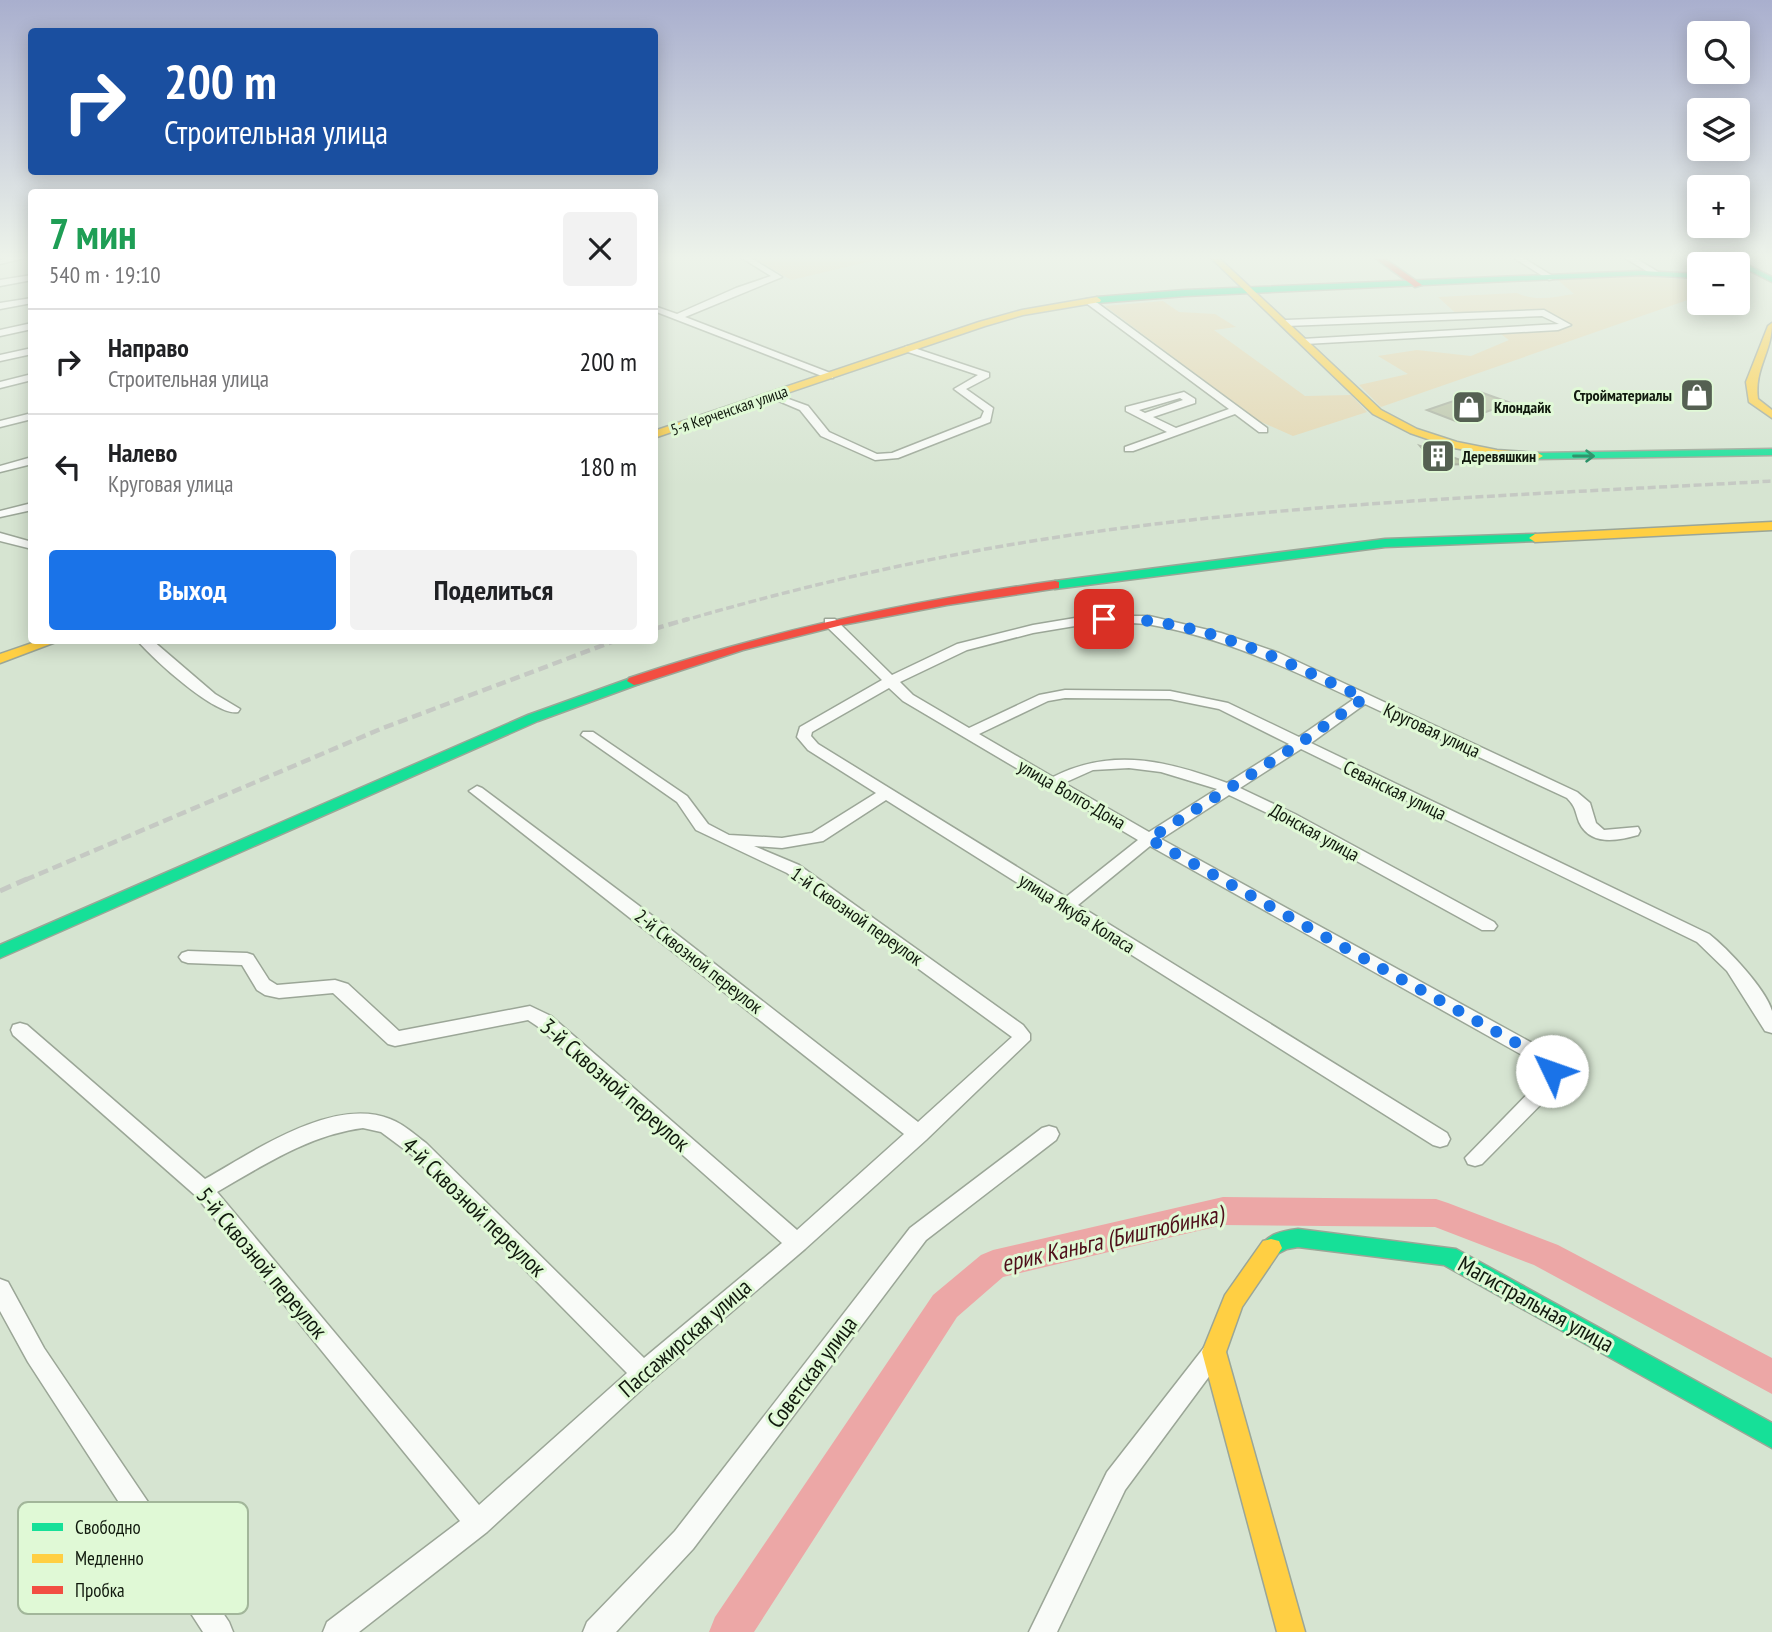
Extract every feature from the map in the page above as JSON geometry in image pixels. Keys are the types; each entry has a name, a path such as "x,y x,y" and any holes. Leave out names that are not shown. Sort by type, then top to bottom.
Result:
{"main road":[{"name":"5-я Керченская улица","path":"658,434 953,334"},
{"path":"1298,334 1377,412 1397,425 1461,446 1515,456 1772,452"},
{"path":"1769,334 1751,383 1753,400 1772,415"},
{"path":"0,952 533,718 707,655 830,622 942,600 1385,542 1592,536 1772,526"},
{"path":"0,659 43,644"},
{"name":"Магистральная улица","path":"1214,1352 1233,1302 1273,1246 1282,1240 1298,1238 1438,1253 1458,1260 1772,1436"},
{"path":"1214,1352 1291,1632"}],"street":[{"path":"722,334 830,376"},
{"path":"1134,334 1264,430"},
{"path":"1305,341 1417,334"},
{"path":"772,396 804,408 825,434 869,455 883,458 940,440 986,420 989,410 959,389 986,375 908,349"},
{"path":"0,358 28,352"},
{"path":"0,385 28,378"},
{"path":"1145,416 1191,401 1181,394 1130,409 1175,432"},
{"path":"1129,449 1237,410"},
{"path":"0,424 28,417"},
{"path":"0,469 28,461"},
{"path":"0,514 28,507"},
{"path":"0,537 28,545"},
{"path":"0,548 15,541"},
{"name":"Круговая улица","path":"889,682 962,647 1033,629 1087,620 1149,620 1246,646 1572,795 1584,806 1584,821 1590,829 1603,835 1632,831"},
{"name":"улица Волго-Дона","path":"830,622 908,698 1149,839 1547,1060 1552,1071 1551,1082 1475,1158"},
{"path":"148,644 210,697 233,709"},
{"name":"улица Якуба Коласа","path":"889,682 805,730 804,737 813,747 1440,1139"},
{"name":"Севанская улица","path":"969,733 1050,696 1170,695 1223,706 1703,938 1723,952 1772,1026"},
{"path":"1066,906 1149,839 1299,744 1364,698"},
{"name":"1-й Сквозной переулок","path":"588,735 682,799 702,827 793,869 1021,1034"},
{"name":"Донская улица","path":"1052,783 1082,769 1116,764 1172,769 1252,797 1488,926"},
{"name":"2-й Сквозной переулок","path":"477,791 664,933 919,1134"},
{"path":"720,837 799,842 817,837 886,793"},
{"name":"3-й Сквозной переулок","path":"188,957 247,959 263,985 279,992 335,986 342,989 395,1039 530,1013 544,1021 797,1243"},
{"name":"5-й Сквозной переулок","path":"20,1030 203,1190 478,1523"},
{"name":"Пассажирская улица","path":"337,1632 478,1523 643,1373 797,1243 919,1134 1016,1046 1021,1040 1021,1034"},
{"name":"4-й Сквозной переулок","path":"203,1190 311,1133 349,1121 369,1120 385,1124 419,1149 643,1373"},
{"name":"Советская улица","path":"597,1632 684,1540 918,1234 1049,1134"},
{"path":"0,1289 36,1355 133,1502"},
{"path":"1043,1632 1116,1481 1214,1352"},
{"path":"207,1614 219,1632"}],"shaded area":[{"path":"1143,334 1220,334 1305,396 1351,395 1367,412 1293,436 1259,421"},
{"path":"1501,334 1590,334 1381,407 1359,385 1408,374 1378,356 1417,350 1471,356 1509,340"}],"building":[{"name":"Клондайк","path":"1480,392 1511,403 1458,422 1427,410"},
{"name":"Деревяшкин","path":"1420,446 1469,463 1469,464 1436,465"}],"waterway":[{"name":"ерик Каньга (Биштюбинка)","path":"730,1632 945,1306 993,1265 1223,1211 1436,1213 1546,1255 1772,1377"}],"railway":[{"path":"682,621 783,593 989,548 1177,521 1347,506 1772,481"},
{"path":"658,628 688,619"},
{"path":"25,880 383,728 606,644"},
{"path":"0,891 29,878"}],"traffic: fast":[{"path":"1538,456 1772,452"},
{"path":"1055,585 1385,543 1535,538"},
{"path":"0,952 533,718 634,681"},
{"path":"1271,1248 1282,1240 1298,1238 1448,1256 1772,1436"}],"traffic: slow":[{"path":"658,434 952,334"},
{"path":"1295,334 1377,412 1395,422 1454,445 1497,453 1538,456"},
{"path":"1769,334 1751,382 1753,400 1772,415"},
{"path":"1535,538 1772,526"},
{"path":"0,659 43,644"},
{"path":"1271,1248 1233,1302 1214,1352 1291,1632"}],"traffic: jam":[{"path":"634,681 686,663 842,621 947,601 1055,585"}],"place":[{"name":"Стройматериалы","path":"1697,395"},
{"name":"Клондайк","path":"1469,407"},
{"name":"Деревяшкин","path":"1438,456"}],"route":[{"path":"1104,619 1149,620 1216,636 1274,656 1364,698 1299,744 1149,839 1547,1060 1552,1071"}]}
